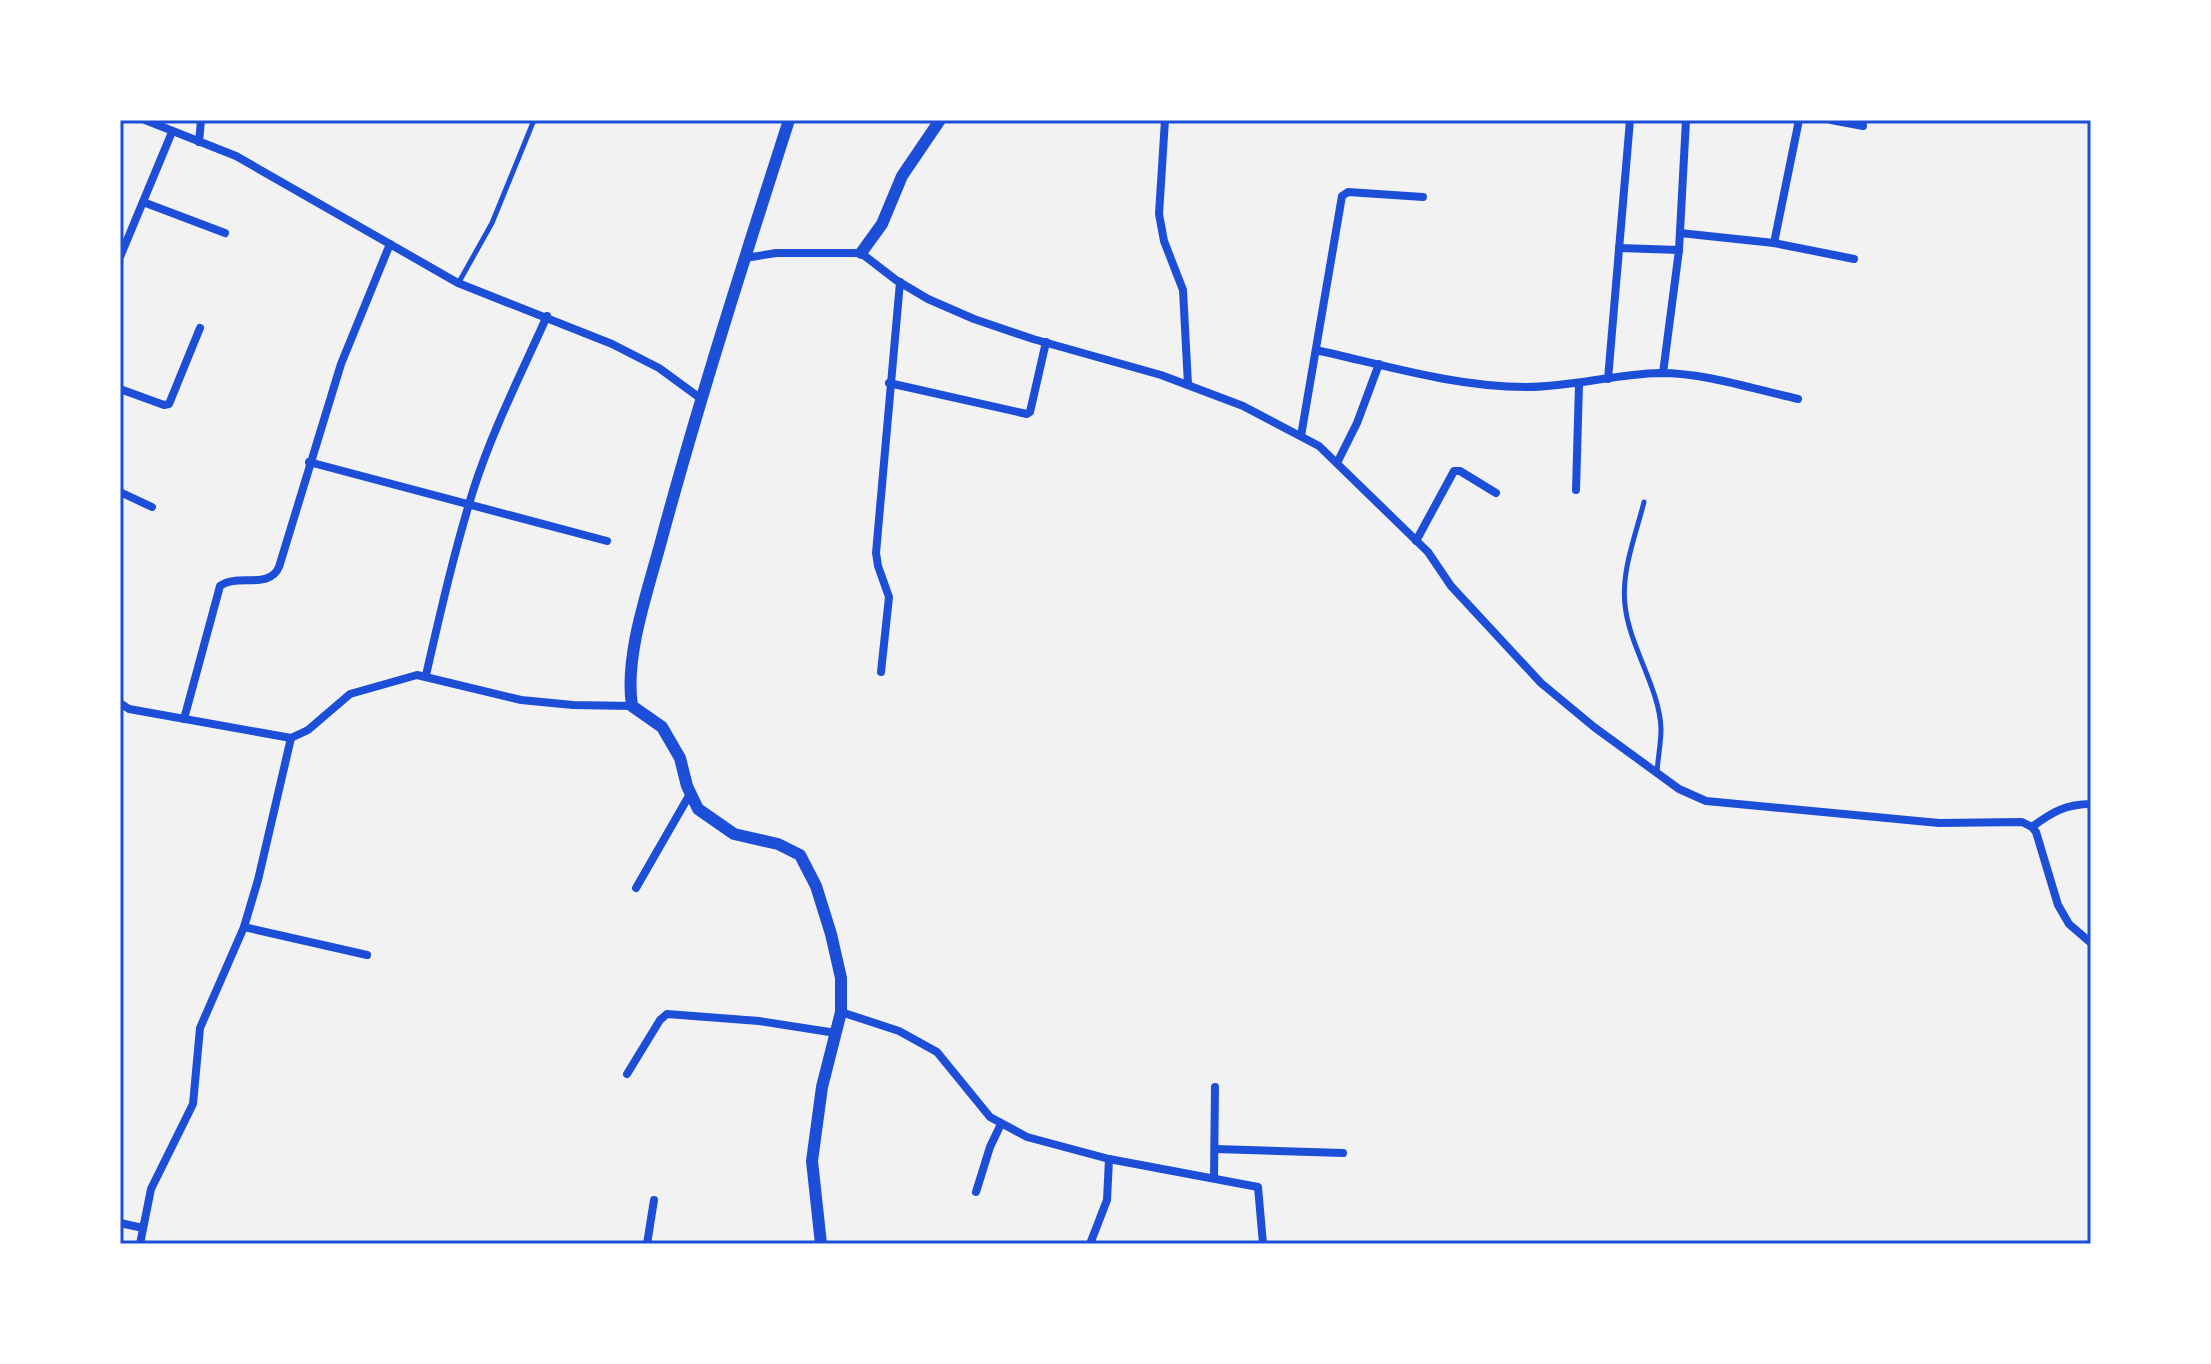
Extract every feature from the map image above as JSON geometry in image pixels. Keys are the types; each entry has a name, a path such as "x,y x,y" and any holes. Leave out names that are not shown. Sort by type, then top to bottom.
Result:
{"street":[{"path":"145,120 236,156 458,283 547,316 659,368 700,398"},
{"path":"199,142 201,120"},
{"path":"632,706 630,689 645,602 700,398 789,120"},
{"path":"861,253 882,224 902,176 940,120"},
{"path":"1165,120 1159,214 1164,241 1183,290 1188,385"},
{"path":"1608,379 1630,120"},
{"path":"1663,373 1679,250 1686,120"},
{"path":"1774,243 1799,120"},
{"path":"1831,120 1863,126"},
{"path":"120,257 172,132"},
{"path":"1301,436 1342,196 1348,192 1423,197"},
{"path":"143,202 225,233"},
{"path":"1680,233 1774,243 1854,259"},
{"path":"184,719 220,586 230,581 270,579 276,575 341,364 390,244"},
{"path":"1619,248 1679,250"},
{"path":"745,258 776,253 861,253 928,299 974,319 1188,385 1243,406 1319,446 1428,552 1451,586 1541,683 1594,727 1679,789 1706,801 1939,823 2022,822 2032,827 2044,855 2058,905 2069,924 2091,943"},
{"path":"881,672 889,597 876,553 900,282"},
{"path":"426,675 469,503 500,420 547,316"},
{"path":"120,389 164,405 169,404 200,328"},
{"path":"889,383 1027,414 1046,342"},
{"path":"1316,350 1489,385 1527,387 1579,384 1663,373 1696,376 1798,399"},
{"path":"1337,463 1357,423 1379,364"},
{"path":"1576,490 1579,384"},
{"path":"309,462 607,541"},
{"path":"1416,541 1454,471 1460,471 1496,493"},
{"path":"120,492 152,507"},
{"path":"120,703 129,709 291,738 308,730 350,694 426,675 521,700 632,706 662,727 680,758 690,794 698,809 734,834 778,844 800,855 816,886 831,934 841,978 841,1012 822,1087 812,1161 821,1244"},
{"path":"140,1244 151,1189 193,1104 200,1028 244,927 291,738"},
{"path":"636,888 690,794"},
{"path":"2032,827 2056,810 2070,805 2091,804"},
{"path":"244,927 367,955"},
{"path":"841,1012 899,1031 937,1052 990,1117 1027,1137 1109,1159 1258,1187 1263,1244"},
{"path":"627,1074 660,1020 667,1014 759,1021 836,1033"},
{"path":"1214,1178 1215,1087"},
{"path":"976,1192 1001,1124"},
{"path":"1215,1149 1343,1153"},
{"path":"1090,1244 1107,1200 1109,1159"},
{"path":"647,1244 654,1200"},
{"path":"120,1223 143,1228"}],"lane":[{"path":"458,283 492,223 534,120"},
{"path":"1644,502 1625,580 1624,601 1627,622 1658,710 1661,727 1657,773"}]}
